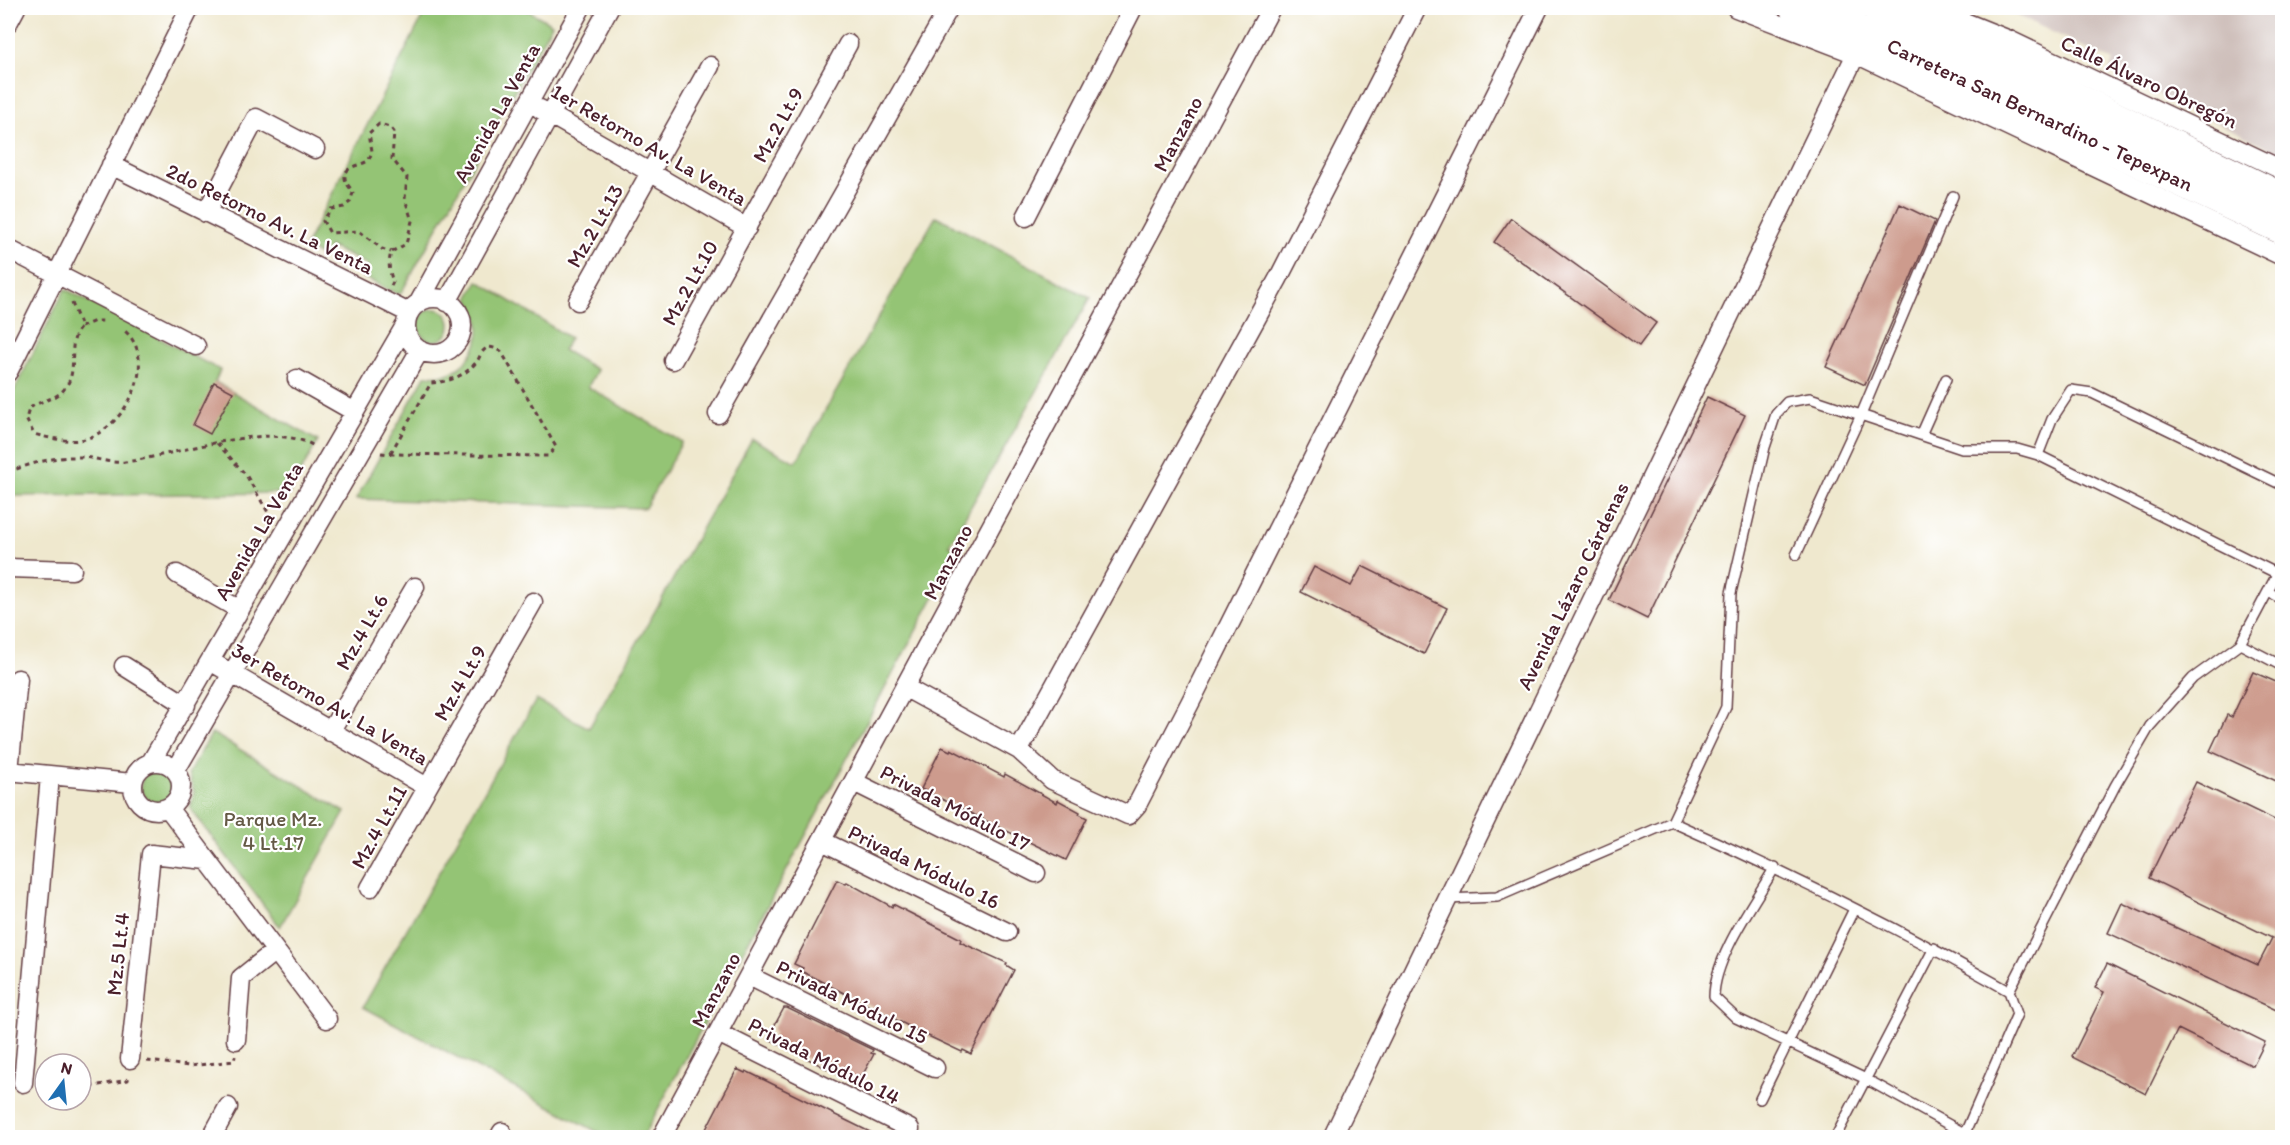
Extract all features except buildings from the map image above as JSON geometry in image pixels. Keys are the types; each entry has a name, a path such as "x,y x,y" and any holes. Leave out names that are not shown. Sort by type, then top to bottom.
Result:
{"highway":[{"name":"Carretera San Bernardino - Tepexpan","path":"1796,8 1866,34 2283,228"},
{"name":"Carretera San Bernardino - Tepexpan","path":"1879,8 1949,37 2283,199"}],"street":[{"path":"8,23 16,8"},
{"name":"Avenida La Venta","path":"151,762 411,314 581,8"},
{"path":"447,302 609,8"},
{"path":"718,414 949,8"},
{"path":"1026,217 1132,8"},
{"name":"Manzano","path":"661,1137 906,688 1271,8"},
{"path":"1019,750 1278,279 1417,8"},
{"path":"906,688 1019,750 1052,780 1119,813 1128,815 1137,806 1539,8"},
{"path":"1737,8 1856,54 2283,256"},
{"name":"Calle Álvaro Obregón","path":"1930,8 2017,44 2283,170"},
{"path":"8,372 189,10"},
{"name":"Mz.2 Lt.9","path":"747,228 848,45"},
{"name":"Avenida Lázaro Cárdenas","path":"1332,1137 1856,54"},
{"name":"Mz.2 Lt.13","path":"578,302 710,66"},
{"name":"1er Retorno Av. La Venta","path":"528,102 747,228"},
{"path":"206,213 256,118 315,149"},
{"name":"2do Retorno Av. La Venta","path":"111,165 411,314"},
{"name":"Mz.2 Lt.10","path":"673,360 747,228"},
{"path":"8,249 196,346"},
{"path":"432,298 447,302 459,314 462,331 458,340 446,351 428,353 420,350 410,339 411,314 432,298"},
{"path":"176,770 420,350"},
{"path":"297,379 355,412"},
{"path":"8,568 72,570"},
{"path":"177,574 240,610"},
{"name":"Mz.4 Lt.6","path":"330,732 415,586"},
{"name":"Mz.4 Lt.9","path":"427,787 533,602"},
{"name":"3er Retorno Av. La Venta","path":"210,661 427,787"},
{"path":"124,666 186,705"},
{"path":"18,679 8,771 132,783"},
{"path":"151,762 162,762 176,770 181,780 181,791 177,801 168,808 158,811 148,809 139,803 132,783 135,774 151,762"},
{"path":"23,1083 50,776"},
{"name":"Privada Módulo 17","path":"854,782 1036,873"},
{"name":"Mz.4 Lt.11","path":"370,888 427,787"},
{"path":"168,808 327,1019"},
{"name":"Privada Módulo 16","path":"822,841 1006,932"},
{"name":"Mz.5 Lt.4","path":"130,1059 151,854 207,860"},
{"path":"236,1040 241,978 275,951"},
{"name":"Privada Módulo 15","path":"749,976 935,1068"},
{"name":"Privada Módulo 14","path":"718,1033 910,1130"},
{"path":"211,1137 228,1107"}],"lane":[{"path":"1796,555 1861,415 1953,196"},
{"path":"1921,435 1946,379"},
{"path":"2038,455 2052,419 2071,390 2092,393 2283,485"},
{"path":"1446,899 1497,897 1672,822 1726,707 1731,593 1765,447 1776,414 1787,402 1810,398 1962,448 2017,449 2038,455 2280,569 2240,644 2193,678 2150,726 2115,786 2009,991"},
{"path":"2268,592 2283,599"},
{"path":"2240,644 2283,666"},
{"path":"1672,822 1774,867 1934,948 2009,991 2018,1014 1969,1135 1866,1079 1736,1018 1714,997 1714,983 1731,943 1774,867"},
{"path":"1760,1099 1786,1042 1854,909"},
{"path":"1835,1137 1934,948"}],"path":[{"path":"384,301 393,282 388,265 391,252 406,244 412,217 405,199 407,177 392,159 394,132 390,127 379,124 371,130 368,138 372,151 369,160 352,166 346,175 346,182 352,189 352,200 344,207 328,211 323,221 330,233 359,231 382,249 391,252"},
{"path":"78,285 71,301 81,327"},
{"path":"111,322 99,320 81,327 74,339 73,370 66,388 50,399 34,404 27,412 27,424 34,434 87,439 104,429 125,406 135,389 140,358 134,341 117,326"},
{"path":"361,453 390,454 548,456 556,447 501,351 490,348 483,351 472,366 462,374 452,379 431,383 390,454"},
{"path":"8,472 37,463 78,457 125,462 217,443 289,437 310,443 329,455"},
{"path":"217,443 256,490 281,538"},
{"path":"93,1086 128,1080 130,1059 190,1066 234,1061 236,1040"}],"shaded area":[{"path":"2002,8 2282,8 2282,154 2109,71 2113,61"}],"green space":[{"path":"427,8 524,8 552,24 401,293 397,294 363,277 368,265 329,246 323,257 305,247"},
{"path":"936,216 1090,298 949,545 959,551 643,1137 607,1137 363,1007 536,700 589,728 752,439 796,462"},
{"path":"478,281 570,338 563,350 597,370 588,387 682,442 645,508 356,499 425,376 453,372 467,361 472,353 479,328 469,297"},
{"path":"65,289 220,370 215,382 318,441 289,493 8,496 8,403"},
{"path":"434,309 445,314 450,325 445,336 434,341 423,336 418,325 423,314"},
{"name":"Parque Mz. 4 Lt.17","path":"212,733 345,812 280,927 190,808 194,792 188,774"},
{"path":"157,770 168,775 173,786 168,797 157,802 146,797 141,786 146,775"}]}
